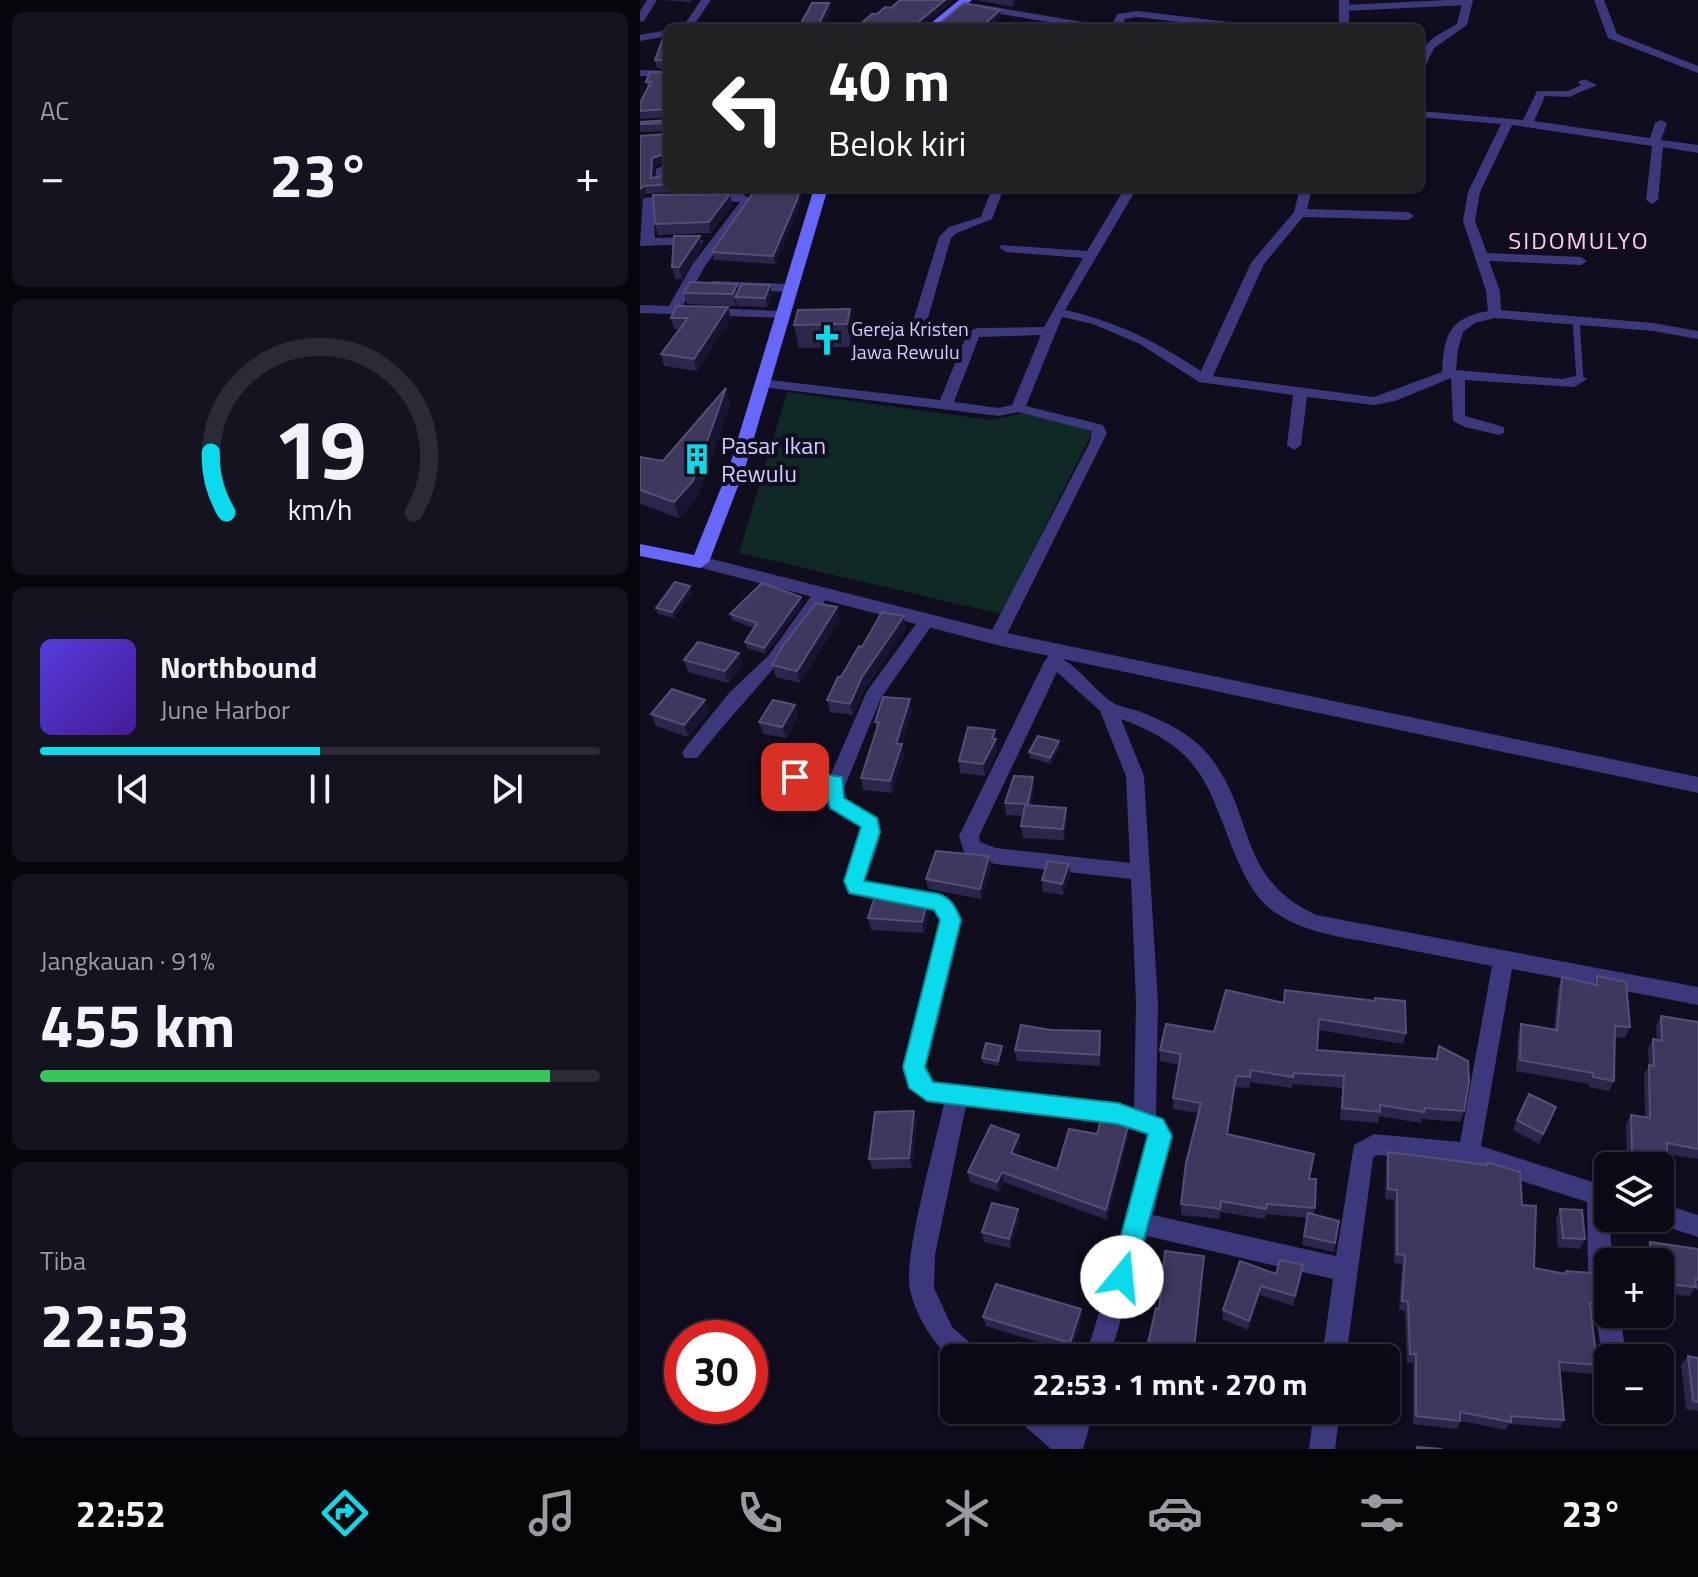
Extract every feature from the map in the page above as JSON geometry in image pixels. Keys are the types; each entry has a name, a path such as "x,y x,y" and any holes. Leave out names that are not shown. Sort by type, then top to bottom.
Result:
{"main road":[{"path":"936,24 964,2"},
{"path":"640,550 700,562 737,468 820,192"}],"street":[{"path":"640,19 652,0"},
{"path":"690,24 706,0"},
{"path":"1137,14 1141,0"},
{"path":"1424,46 1462,25 1468,1"},
{"path":"1604,1 1612,36 1698,70"},
{"path":"964,2 1080,24"},
{"path":"1118,24 1121,16 1137,14 1221,24"},
{"path":"640,38 664,34"},
{"path":"640,73 664,74"},
{"path":"1527,124 1541,93 1584,91 1591,85 1584,82"},
{"path":"1424,114 1508,121 1698,149"},
{"path":"1495,314 1493,291 1469,221 1471,206 1508,121"},
{"path":"1652,200 1656,142 1661,123"},
{"path":"659,181 664,168"},
{"path":"673,311 716,240 747,198 694,192 647,201 644,242 716,240"},
{"path":"921,318 945,237 953,230 986,219 996,192"},
{"path":"1018,408 1057,312 1128,192"},
{"path":"1204,379 1258,263 1300,213 1305,192"},
{"path":"1300,213 1408,216"},
{"path":"1006,248 1089,255"},
{"path":"1481,257 1581,261"},
{"path":"688,284 790,288"},
{"path":"640,309 782,315"},
{"path":"1057,312 1097,321 1145,341 1204,379 1300,394 1374,401 1454,374 1562,383 1574,383 1580,379"},
{"path":"1499,430 1458,418 1450,344 1457,327 1469,320 1495,314 1653,327 1698,335"},
{"path":"946,404 973,335 977,332 1048,331"},
{"path":"762,383 999,412 1018,408 1093,425 1100,433 997,638"},
{"path":"1294,445 1300,394"},
{"path":"700,562 1057,656 1698,785"},
{"path":"691,753 735,698 775,659 822,593"},
{"path":"927,621 873,696 835,782 833,793 836,803 871,823 871,832 854,881 856,887 939,902 947,909 951,920 914,1067 917,1081 927,1091 1118,1114 1155,1126 1160,1136 1139,1223 1101,1344"},
{"path":"1057,656 1108,708 1135,776 1147,1003 1145,1122"},
{"path":"1057,656 969,836 971,847 995,856 1141,872"},
{"path":"1108,708 1140,718 1195,752 1215,781 1257,875 1269,896 1283,908 1324,926 1698,996"},
{"path":"780,793 786,782 795,777 835,782"},
{"path":"1469,1153 1503,960"},
{"path":"952,1344 943,1336 922,1289 923,1255 957,1095"},
{"path":"1336,1344 1362,1152 1374,1144 1469,1153 1594,1193"},
{"path":"1674,1218 1698,1226"},
{"path":"1139,1223 1346,1270"},
{"path":"1602,1232 1600,1268 1612,1342"},
{"path":"1041,1424 1069,1449 1077,1424"},
{"path":"1322,1449 1325,1424"}],"lane":[{"path":"1344,4 1468,1"},
{"path":"1576,321 1580,379"}],"green space":[{"path":"787,392 991,420 1028,412 1096,425 1001,614 739,553"}],"building":[{"path":"900,0 945,0 916,24 860,24 885,7 891,8"},
{"path":"812,3 829,3 819,24 801,24"},
{"path":"964,3 1000,10 984,24 940,23"},
{"path":"664,36 664,61 655,60"},
{"path":"650,72 664,72 664,109 640,111 640,103 651,82 646,82"},
{"path":"664,120 664,123 640,122"},
{"path":"664,134 664,154 652,158 651,178 664,176 664,184 640,189 640,136"},
{"path":"753,192 799,192 773,256 712,252"},
{"path":"730,194 709,222 655,224 653,195"},
{"path":"674,236 700,236 679,267 672,267"},
{"path":"690,282 737,284 733,294 684,293"},
{"path":"742,284 770,285 765,298 735,297"},
{"path":"676,306 728,307 694,359 661,354 688,318 671,318"},
{"path":"850,309 847,324 794,325 798,310"},
{"path":"726,388 693,481 674,502 640,490 640,457 663,461"},
{"path":"675,582 690,586 672,612 656,608"},
{"path":"762,583 801,597 764,648 745,642 757,623 730,614"},
{"path":"816,603 837,607 797,671 772,665 782,647"},
{"path":"882,612 904,616 862,677 850,704 827,700 838,677 841,677 859,646 862,647"},
{"path":"698,642 739,653 725,671 684,660"},
{"path":"672,689 705,700 684,725 651,714"},
{"path":"883,697 910,699 896,744 902,744 890,781 861,778 879,722 875,722"},
{"path":"773,700 795,705 782,727 759,722"},
{"path":"968,727 995,730 992,739 996,739 983,764 959,761"},
{"path":"1038,736 1059,741 1050,758 1029,752"},
{"path":"1014,776 1033,777 1028,804 1005,803"},
{"path":"1025,805 1066,808 1063,829 1021,826"},
{"path":"936,851 989,856 980,889 926,879"},
{"path":"1048,861 1069,864 1062,884 1042,880"},
{"path":"877,890 928,900 922,922 868,918"},
{"path":"1597,976 1626,982 1630,1027 1615,1026 1614,1081 1593,1077 1593,1073 1520,1060 1521,1024 1557,1030 1562,977 1597,985"},
{"path":"1226,990 1284,1003 1285,990 1375,1001 1375,998 1405,1001 1406,1033 1319,1019 1317,1050 1437,1059 1439,1046 1468,1061 1469,1082 1464,1111 1425,1108 1424,1112 1380,1105 1380,1112 1342,1108 1344,1076 1294,1073 1293,1077 1251,1070 1250,1077 1236,1076 1227,1134 1314,1154 1309,1179 1316,1179 1315,1208 1267,1204 1266,1209 1221,1201 1220,1209 1181,1204 1186,1163 1201,1103 1173,1098 1181,1054 1160,1050 1166,1024 1214,1032"},
{"path":"1661,1016 1698,1022 1698,1149 1667,1143 1667,1152 1632,1152 1631,1115 1650,1118 1649,1065 1654,1066 1653,1039 1662,1041"},
{"path":"1021,1025 1051,1030 1100,1031 1099,1055 1015,1050"},
{"path":"986,1043 1002,1046 998,1061 982,1058"},
{"path":"1529,1094 1556,1107 1543,1134 1517,1120"},
{"path":"914,1111 909,1158 869,1159 875,1112"},
{"path":"1101,1120 1128,1126 1106,1210 1002,1172 997,1182 968,1172 991,1125 1019,1135 1011,1153 1057,1169 1069,1129 1097,1134"},
{"path":"1388,1152 1487,1165 1487,1162 1520,1172 1522,1205 1536,1206 1534,1268 1566,1274 1566,1271 1592,1273 1594,1303 1590,1303 1594,1365 1559,1362 1564,1420 1511,1416 1511,1422 1460,1412 1460,1421 1416,1416 1416,1354 1410,1354 1408,1302 1402,1301 1405,1255 1397,1254 1397,1190 1388,1189"},
{"path":"992,1203 1018,1209 1009,1239 982,1232"},
{"path":"1560,1209 1582,1210 1585,1239 1563,1238"},
{"path":"1308,1213 1339,1221 1335,1243 1304,1236"},
{"path":"1650,1242 1698,1249 1696,1287 1674,1285 1674,1248 1651,1248"},
{"path":"1165,1251 1204,1256 1195,1344 1148,1343 1156,1308 1159,1309"},
{"path":"1280,1260 1303,1265 1295,1296 1261,1286 1249,1321 1223,1310 1240,1261 1276,1274"},
{"path":"996,1284 1081,1309 1070,1343 983,1317"},
{"path":"1688,1356 1698,1358 1698,1402 1693,1401"}],"place":[{"name":"Gereja Kristen Jawa Rewulu","path":"827,340"},
{"name":"Pasar Ikan Rewulu","path":"697,459"}],"district":[{"name":"SIDOMULYO","path":"1579,240"}],"route":[{"path":"795,777 835,782 833,793 836,803 871,823 871,832 854,881 856,887 939,902 947,909 951,920 914,1067 917,1081 927,1091 1118,1114 1155,1126 1160,1136 1122,1277"}]}
